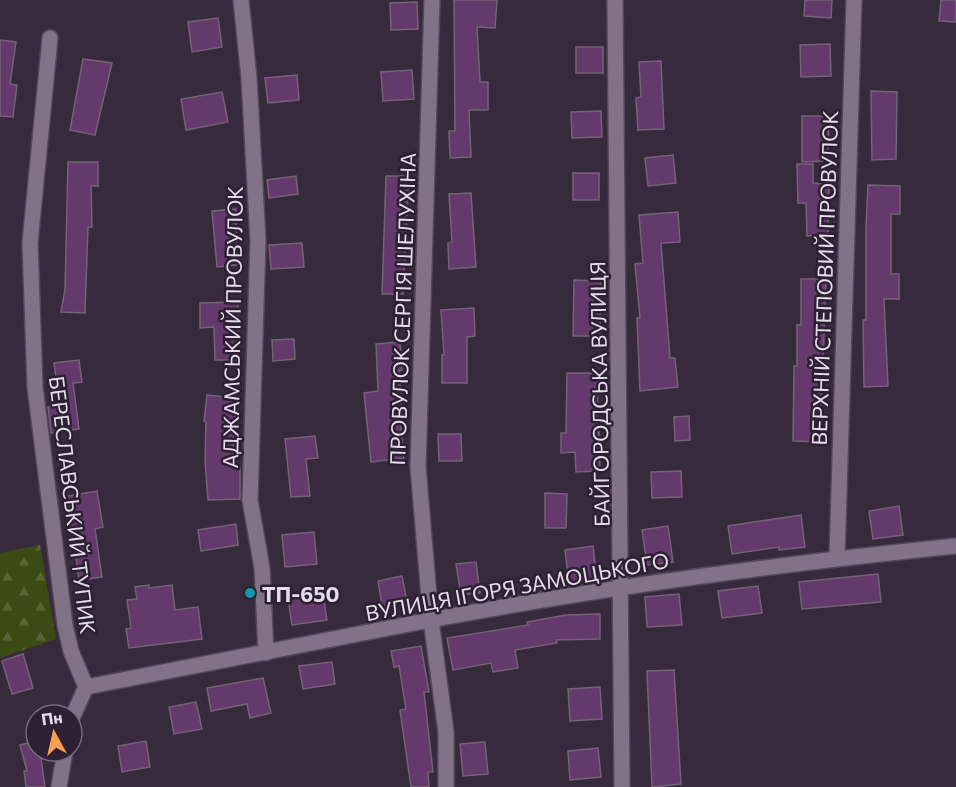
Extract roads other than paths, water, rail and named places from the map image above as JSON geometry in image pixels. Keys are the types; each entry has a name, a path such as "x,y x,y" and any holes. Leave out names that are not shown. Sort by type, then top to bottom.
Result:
{"street":[{"name":"АДЖАМСЬКИЙ ПРОВУЛОК","path":"241,0 249,78 258,240 250,500 262,568 266,653"},
{"name":"ПРОВУЛОК СЕРГІЯ ШЕЛУХІНА","path":"431,620 418,467 432,0"},
{"name":"БАЙГОРОДСЬКА ВУЛИЦЯ","path":"615,0 622,787"},
{"name":"ВЕРХНІЙ СТЕПОВИЙ ПРОВУЛОК","path":"837,558 854,0"},
{"name":"БЕРЕСЛАВСЬКИЙ ТУПИК","path":"50,38 30,243 35,387 65,625 71,651 86,687"},
{"name":"ВУЛИЦЯ ІГОРЯ ЗАМОЦЬКОГО","path":"86,687 431,620 622,588 837,558 956,546"},
{"path":"431,620 446,732 446,787"},
{"path":"79,703 86,687"},
{"path":"59,787 63,763"}],"place":[{"name":"ТП-650","path":"250,593"}]}
